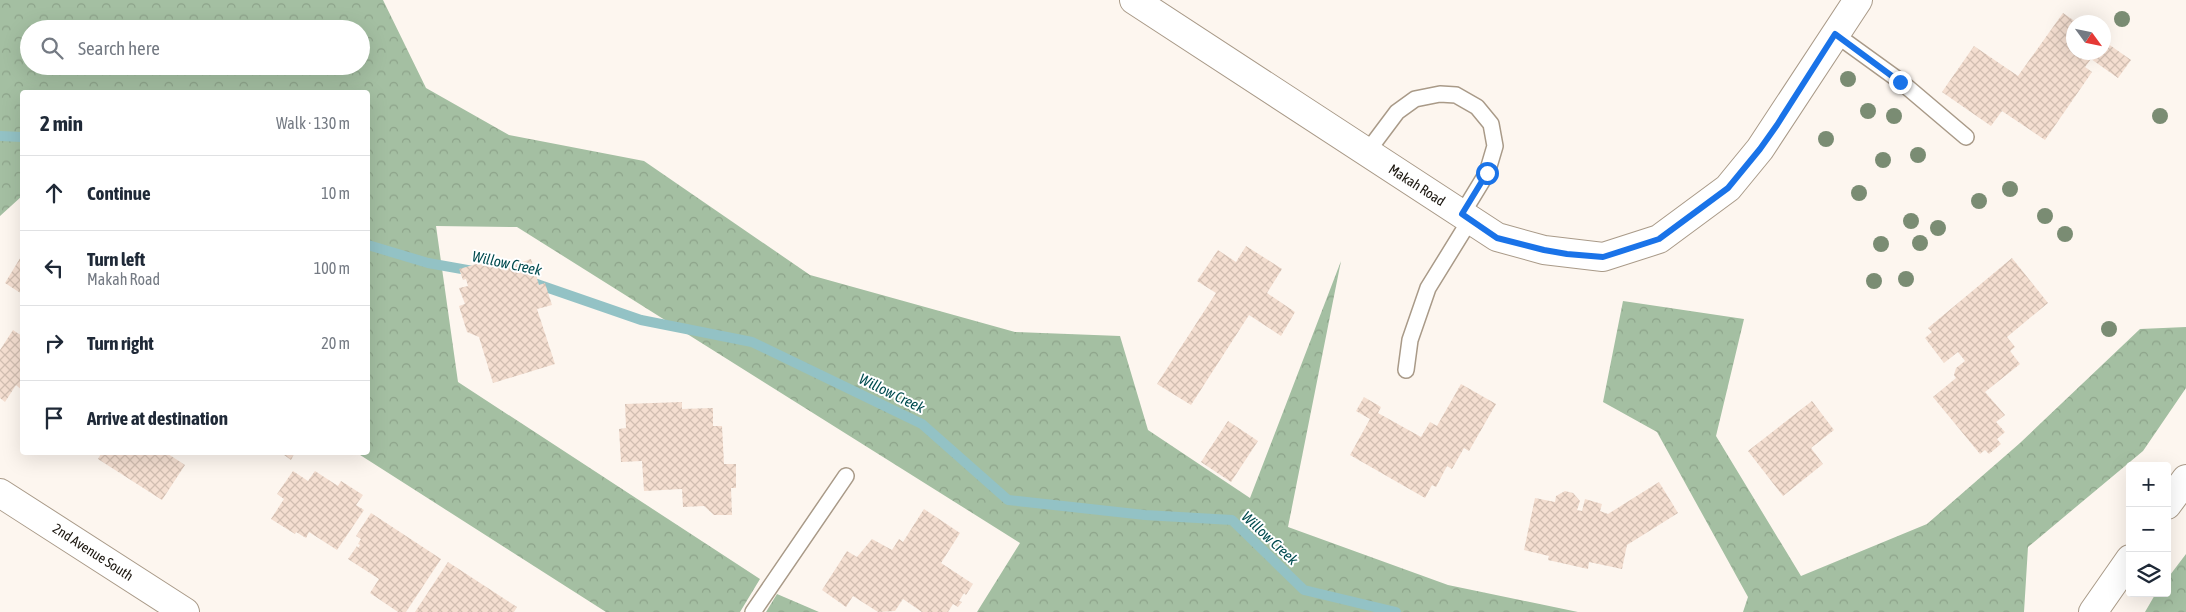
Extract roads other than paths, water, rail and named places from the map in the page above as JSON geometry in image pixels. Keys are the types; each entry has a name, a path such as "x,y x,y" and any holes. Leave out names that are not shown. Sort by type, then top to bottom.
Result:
{"street":[{"name":"Makah Road","path":"1134,0 1497,238 1544,250 1603,257 1659,239 1728,188 1777,125 1858,0"},
{"path":"2171,500 2186,479"},
{"name":"2nd Avenue South","path":"0,493 185,612"},
{"path":"2093,612 2126,565"}],"lane":[{"path":"1835,34 1900,82 1966,137"},
{"path":"1367,152 1397,112 1415,99 1440,94 1456,95 1477,107 1491,124 1495,146 1487,173 1428,288 1410,340 1406,370"},
{"path":"753,612 846,476"}],"waterway":[{"name":"Willow Creek","path":"0,136 20,137"},
{"name":"Willow Creek","path":"370,246 428,263 473,271"},
{"name":"Willow Creek","path":"534,283 641,320 752,342 922,424 1008,500 1145,515 1232,520 1304,590 1396,612"}]}
